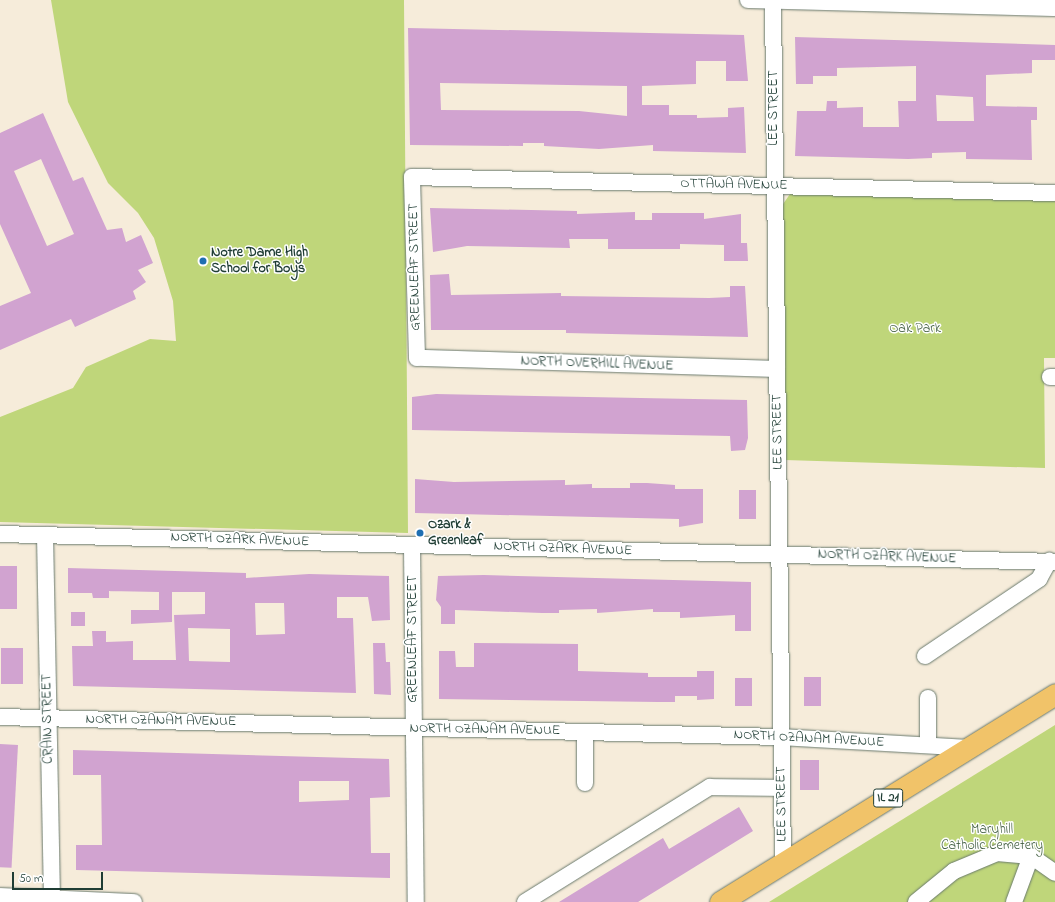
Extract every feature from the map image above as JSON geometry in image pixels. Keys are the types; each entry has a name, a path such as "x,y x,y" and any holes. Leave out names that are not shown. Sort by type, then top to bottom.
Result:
{"main road":[{"name":"IL 21","path":"720,902 1055,694"}],"street":[{"path":"748,0 1055,8"},
{"name":"LEE STREET","path":"773,1 780,737 783,863"},
{"name":"OTTAWA AVENUE","path":"412,177 1055,193"},
{"name":"GREENLEAF STREET","path":"412,177 417,358"},
{"name":"NORTH OVERHILL AVENUE","path":"417,358 777,370"},
{"name":"NORTH OZARK AVENUE","path":"0,534 1052,562"},
{"name":"CRAIN STREET","path":"45,535 52,900"},
{"name":"GREENLEAF STREET","path":"412,545 416,902"},
{"path":"925,656 1039,579 1052,562"},
{"path":"928,698 928,745"},
{"name":"NORTH OZANAM AVENUE","path":"0,717 780,737 969,748"},
{"path":"585,732 585,783"},
{"path":"525,902 710,787 781,788"},
{"path":"916,902 954,871 979,858 997,853 1031,856 1055,873"},
{"path":"1014,902 1031,856"},
{"path":"0,896 52,900 134,902"}],"green space":[{"name":"Notre Dame High School for Boys","path":"51,0 404,0 408,533 0,522 0,417 73,388 86,367 150,339 176,341 173,301 154,238 138,213 108,183 68,102"},
{"name":"Oak Park","path":"790,194 1055,199 1055,358 1044,358 1045,468 785,460 781,207"},
{"name":"Maryhill Catholic Cemetery","path":"1055,725 1055,902 769,902"}],"building":[{"path":"408,28 744,35 748,81 726,81 726,61 696,61 696,84 642,86 642,105 669,105 669,115 697,115 697,118 728,117 728,108 744,107 746,153 653,151 653,145 599,149 544,146 544,143 523,143 523,146 410,145","holes":["440,83 627,86 627,116 579,111 441,110"]},
{"path":"795,37 1055,45 1055,60 1032,60 1032,73 986,75 986,106 1037,107 1037,120 1031,120 1032,160 966,159 966,152 932,153 932,158 908,159 795,156 797,111 826,111 827,101 837,101 837,108 863,107 863,127 899,127 898,101 916,101 916,66 837,68 837,76 813,76 813,84 796,84","holes":["936,95 973,97 974,121 937,121"]},
{"path":"43,113 73,181 83,177 107,230 122,228 126,242 141,235 153,263 138,270 146,282 133,291 136,299 75,327 71,319 0,350 0,306 31,293 0,224 0,133","holes":["41,159 74,234 47,246 14,171"]},
{"path":"430,208 577,211 577,214 635,212 635,220 652,220 652,213 704,213 704,219 741,214 741,243 747,243 748,261 724,261 724,245 680,244 680,249 608,249 608,239 569,239 570,248 467,246 433,252"},
{"path":"449,274 451,295 561,293 561,296 709,298 730,297 730,286 745,286 748,337 566,333 566,330 431,330 430,275"},
{"path":"436,394 747,400 748,438 745,450 731,451 730,436 412,430 412,397"},
{"path":"415,479 454,482 565,480 565,485 592,484 592,488 630,488 630,483 647,483 675,485 675,489 703,489 703,523 679,527 679,519 415,513"},
{"path":"739,490 756,490 756,519 739,519"},
{"path":"0,566 17,566 17,609 0,609"},
{"path":"68,568 246,573 246,578 309,574 389,576 390,620 372,621 368,597 337,597 337,618 353,618 356,693 73,686 72,646 93,646 92,631 106,631 106,642 133,641 133,660 176,660 174,615 205,614 205,592 172,592 172,622 131,624 131,610 159,610 159,592 109,591 109,598 93,598 92,593 68,593","holes":["255,603 284,603 285,634 256,635","188,628 230,629 230,662 189,661"]},
{"path":"484,575 751,582 751,631 735,631 735,615 680,618 680,612 653,612 653,609 597,613 597,609 559,610 559,613 455,610 455,624 441,624 441,607 436,600 438,576"},
{"path":"71,612 85,612 85,626 71,626"},
{"path":"373,643 385,643 386,662 390,662 391,695 374,694"},
{"path":"474,643 578,644 578,671 648,673 648,677 697,677 697,671 714,671 714,699 697,700 697,696 675,696 675,702 658,702 439,699 439,651 455,651 456,667 474,667"},
{"path":"1,648 23,648 23,684 1,684"},
{"path":"804,677 821,677 821,706 804,706"},
{"path":"735,678 752,678 752,706 735,706"},
{"path":"0,744 18,745 12,868 0,867"},
{"path":"73,750 389,759 390,797 370,798 371,853 390,853 390,878 76,870 76,845 102,845 101,775 73,775","holes":["299,781 349,781 349,800 299,802"]},
{"path":"800,760 819,760 819,790 800,790"},
{"path":"739,807 753,831 638,902 559,902 663,838 669,849"}],"place":[{"name":"Notre Dame High School for Boys","path":"203,261"},
{"name":"Ozark & Greenleaf","path":"420,533"}]}
